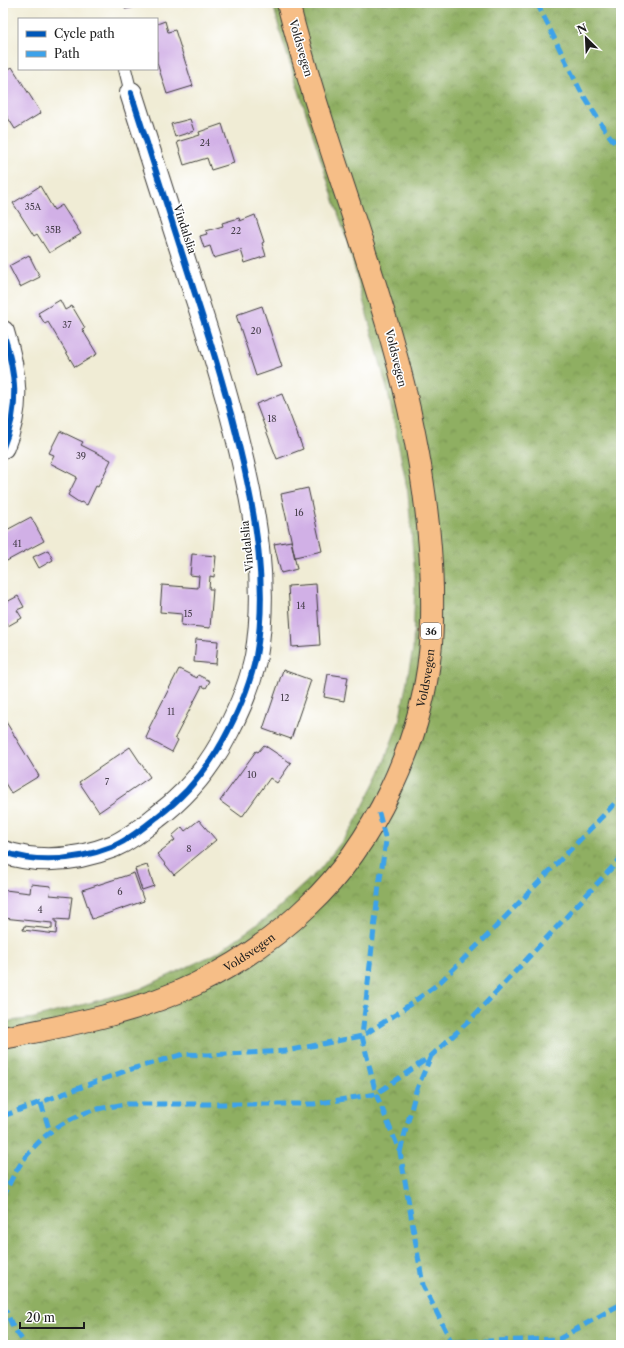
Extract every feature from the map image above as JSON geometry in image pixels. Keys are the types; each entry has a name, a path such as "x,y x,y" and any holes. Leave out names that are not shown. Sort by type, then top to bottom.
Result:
{"highway":[{"name":"Voldsvegen","path":"3,1038 103,1016 137,1007 168,996 222,970 247,955 275,935 309,906 330,883 356,850 379,813 397,778 412,740 422,702 430,654 432,611 431,560 421,469 394,347 304,61 288,3"}],"street":[{"name":"Vindalslia","path":"3,852 28,858 47,860 66,859 115,845 136,833 162,814 184,795 202,775 221,746 237,714 256,657 260,624 261,580 249,488 218,363 131,93"},
{"path":"3,332 10,356 16,394 11,425 3,447"}],"lane":[{"name":"Vindalslia","path":"125,70 131,93"}],"green space":[{"path":"273,3 621,3 621,1345 3,1345 3,1022 34,1018 140,989 215,954 272,914 320,869 351,830 380,773 399,722 413,649 415,578 408,493 388,392 348,244 280,32"}],"building":[{"path":"123,3 146,3 147,5 125,9"},
{"path":"165,21 168,32 175,30 193,86 167,94 158,66 158,24"},
{"path":"12,67 41,113 15,129 3,110 3,73"},
{"path":"190,119 194,131 175,137 171,124"},
{"path":"222,124 234,163 211,170 207,158 184,165 177,142 200,135 199,132"},
{"path":"40,186 54,210 62,205 81,234 49,253 37,234 34,236 13,203"},
{"path":"255,215 264,242 262,243 266,256 245,263 241,250 214,258 210,246 204,248 200,236 207,234 206,231 223,226 222,223 239,218 240,221"},
{"path":"29,255 40,277 20,287 9,266"},
{"path":"60,300 65,310 72,306 85,328 82,329 97,354 75,367 48,322 45,324 38,313"},
{"path":"262,306 282,367 256,376 236,315"},
{"path":"282,394 303,449 277,459 256,404"},
{"path":"60,431 83,442 81,445 111,460 98,487 96,486 87,505 81,502 80,503 68,495 77,477 50,463 54,455 49,453"},
{"path":"308,488 322,551 295,557 281,494"},
{"path":"31,517 44,541 3,563 3,532"},
{"path":"291,541 297,569 281,573 274,544"},
{"path":"48,550 53,560 39,568 33,557"},
{"path":"192,554 216,556 214,577 210,576 209,589 213,589 210,628 181,625 182,614 160,612 162,585 198,588 199,576 190,575"},
{"path":"316,584 320,645 292,647 288,586"},
{"path":"18,596 24,607 17,610 22,618 8,626 3,618 3,604"},
{"path":"196,639 218,641 216,664 194,662"},
{"path":"179,669 197,678 198,675 210,681 206,688 202,686 175,738 178,740 172,752 146,738 150,729 149,728"},
{"path":"283,670 311,680 291,739 263,729"},
{"path":"328,674 348,677 344,701 324,697"},
{"path":"3,717 39,776 11,793 3,780"},
{"path":"264,745 291,763 277,783 270,778 242,817 220,801 256,751 258,752"},
{"path":"130,747 150,777 99,812 79,782"},
{"path":"199,820 216,840 174,875 157,854 175,840 172,836 182,827 185,831"},
{"path":"147,865 154,886 142,890 135,869"},
{"path":"134,873 144,901 92,919 82,890"},
{"path":"31,884 51,886 50,895 72,897 69,920 55,919 55,922 57,922 56,934 23,930 24,926 52,929 52,923 3,918 5,890 30,893"}],"marked path":[{"path":"537,3 580,90 605,130 621,151"},
{"path":"3,1116 128,1070 184,1054 207,1055 286,1051 362,1036 398,1013 438,984 487,936 621,797"},
{"path":"379,813 386,841 379,885 362,1036 376,1094 400,1152 423,1285 453,1345"},
{"path":"3,1199 18,1168 39,1142 66,1122 98,1109 125,1104 314,1104 376,1094 431,1056 471,1019 621,858"},
{"path":"400,1152 416,1091 431,1056"},
{"path":"41,1103 50,1132"},
{"path":"3,1304 13,1327 26,1345"},
{"path":"453,1342 559,1339 621,1304"}],"cycle path":[{"path":"3,852 17,856 44,859 58,859 87,855 114,846 131,837 147,825 189,789 214,756 241,704 256,656 261,604 260,578 255,526 246,475 214,356 131,93"},
{"path":"3,332 11,362 14,390 12,418 3,447"}]}
